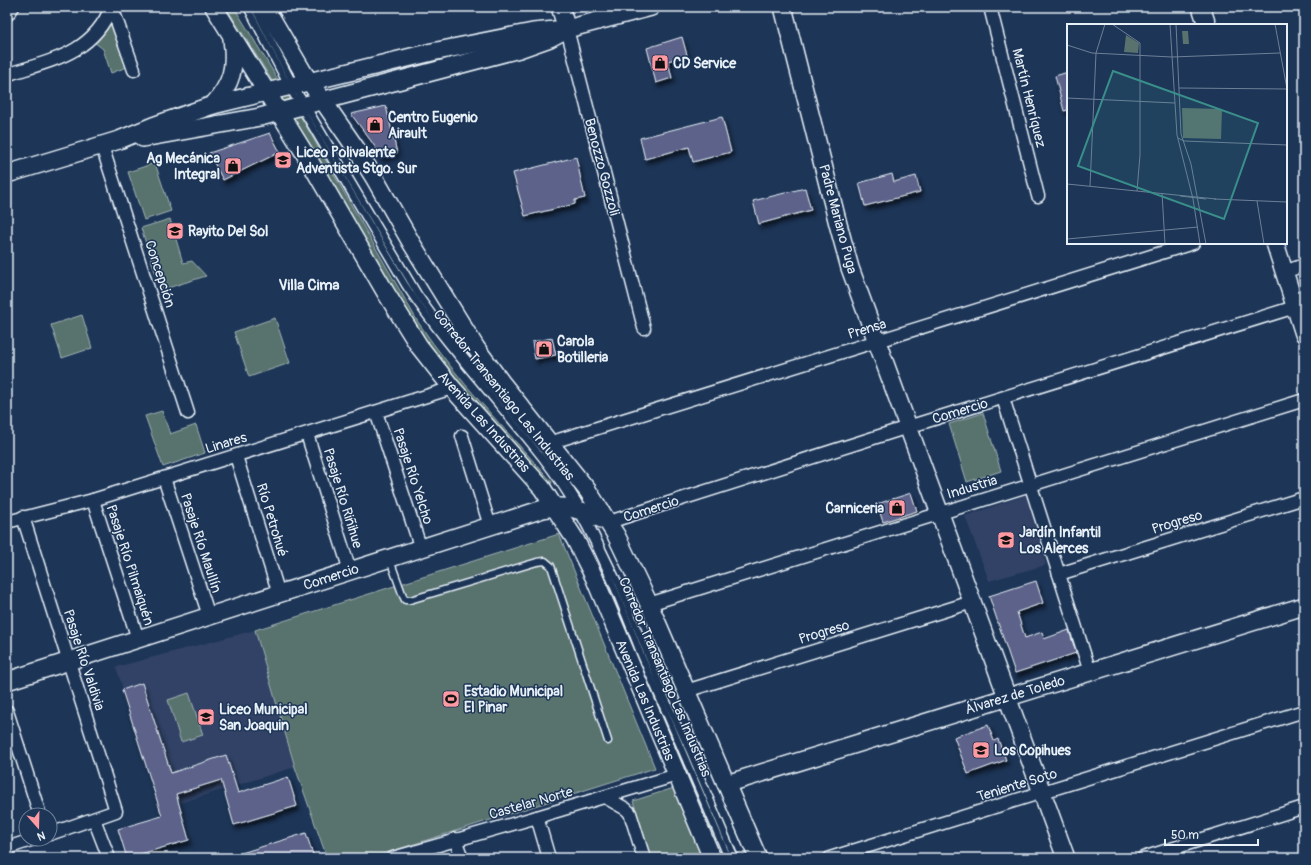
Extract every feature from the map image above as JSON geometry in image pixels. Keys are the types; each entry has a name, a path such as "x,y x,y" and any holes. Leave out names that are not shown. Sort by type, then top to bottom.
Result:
{"main road":[{"name":"Avenida Las Industrias","path":"214,7 280,112 419,346 452,388 534,478 554,506 574,539 594,576 712,858"},
{"path":"265,7 297,84 323,100 375,179 412,244 476,348 501,382 588,491 608,522 619,541 649,604 758,858"},
{"name":"Benozzo Gozzoli","path":"560,7 567,29"},
{"path":"7,174 102,146 213,105 361,68 502,37 532,32 567,29 651,7"},
{"name":"Padre Mariano Puga","path":"783,7 844,248 908,427"},
{"path":"1201,7 1207,24"},
{"path":"119,140 164,134 260,117 519,49 550,38 567,29"},
{"path":"213,105 223,92 232,75 234,56 231,35"},
{"path":"1275,244 1304,334"},
{"path":"908,427 1066,858"},
{"name":"Comercio","path":"7,681 554,506 580,510 608,522"},
{"name":"Álvarez de Toledo","path":"726,784 1304,606"}],"street":[{"path":"7,15 13,7"},
{"path":"111,7 134,70"},
{"path":"7,73 10,74 76,50 83,45 97,30 111,7"},
{"name":"Martín Henríquez","path":"990,7 1038,196"},
{"name":"Benozzo Gozzoli","path":"567,29 644,328"},
{"name":"Concepción","path":"102,146 188,412"},
{"name":"Prensa","path":"549,443 1190,244"},
{"path":"1284,272 1304,265"},
{"name":"Comercio","path":"608,522 1295,306"},
{"name":"Linares","path":"7,522 94,500 452,388"},
{"path":"1003,398 1090,672"},
{"name":"Industria","path":"649,604 1304,400"},
{"name":"Pasaje Río Yelcho","path":"376,412 421,549"},
{"name":"Pasaje Río Riñihue","path":"307,434 350,571"},
{"path":"462,436 490,526"},
{"name":"Río Petrohué","path":"236,456 279,594"},
{"name":"Pasaje Río Maullín","path":"164,478 209,616"},
{"name":"Progreso","path":"1059,574 1304,498"},
{"name":"Pasaje Río Pilmaiquén","path":"94,500 138,639"},
{"name":"Pasaje Río Valdivia","path":"23,517 116,811 94,819"},
{"name":"Progreso","path":"686,691 972,602"},
{"path":"7,711 37,807"},
{"name":"Teniente Soto","path":"830,858 1304,711"},
{"name":"Castelar Norte","path":"393,858 677,776"},
{"path":"605,797 626,809 630,813 644,858"},
{"path":"1143,858 1304,807"},
{"path":"537,817 549,858"},
{"path":"58,831 94,819 109,858"},
{"path":"455,840 462,858"},
{"path":"7,848 18,844"}],"lane":[{"name":"Corredor Transantiago Las Industrias","path":"247,7 297,84"},
{"name":"Corredor Transantiago Las Industrias","path":"254,7 297,84 303,106 432,315 451,340 542,448 567,484 598,549 652,681 728,858"},
{"name":"Corredor Transantiago Las Industrias","path":"580,510 600,541 664,695 735,858"},
{"path":"389,558 402,596 405,600 410,600 537,562 545,561 551,566 608,741"}],"shaded area":[{"name":"Jardín Infantil Los Alerces","path":"1026,495 1046,565 989,581 965,516"},
{"name":"Liceo Municipal San Joaquin","path":"255,630 295,767 161,809 116,667"}],"green space":[{"path":"226,7 234,7 305,124 418,322 465,384 552,482 549,488 469,401 414,327 268,74"},
{"path":"111,19 127,67 111,73 103,49 94,42"},
{"path":"155,163 171,211 144,220 128,172"},
{"path":"170,219 183,263 192,261 206,276 161,290 141,228"},
{"path":"82,315 92,348 62,358 51,325"},
{"path":"275,318 290,363 249,377 234,332"},
{"path":"162,411 170,434 196,425 205,453 163,467 145,416"},
{"path":"983,413 1001,471 967,482 949,424"},
{"name":"Estadio Municipal El Pinar","path":"559,534 655,768 370,858 327,858 295,767 255,630"},
{"path":"189,693 203,735 181,742 168,700"},
{"path":"674,788 707,858 651,858 633,801"}],"building":[{"name":"CD Service","path":"682,37 687,55 668,61 672,78 656,83 647,48"},
{"path":"1067,72 1067,110 1064,111 1055,76"},
{"name":"Centro Eugenio Airault","path":"386,106 397,153 382,157 351,114"},
{"path":"722,117 731,152 693,162 689,147 645,159 640,138"},
{"name":"Ag Mecánica Integral","path":"270,133 280,152 223,180 209,153"},
{"path":"576,157 585,198 575,200 575,204 525,216 513,173"},
{"path":"892,174 894,182 916,176 920,192 865,206 859,183"},
{"path":"805,188 811,210 759,224 753,201"},
{"path":"552,338 556,355 535,359 532,342"},
{"name":"Carniceria","path":"911,493 917,511 883,522 877,504"},
{"path":"1036,581 1043,603 1017,612 1025,638 1042,632 1044,639 1069,630 1076,653 1015,673 989,596"},
{"path":"142,683 171,773 226,755 238,793 288,777 297,806 234,825 221,780 176,794 189,840 127,858 118,829 162,816 122,690"},
{"name":"Los Copihues","path":"988,725 994,741 998,739 1006,760 968,774 954,737"},
{"path":"306,833 314,858 235,858 235,855"}],"place":[{"name":"CD Service","path":"660,63"},
{"name":"Centro Eugenio Airault","path":"375,125"},
{"name":"Liceo Polivalente Adventista Stgo. Sur","path":"283,160"},
{"name":"Ag Mecánica Integral","path":"233,166"},
{"name":"Rayito Del Sol","path":"175,231"},
{"name":"Carola Botilleria","path":"544,349"},
{"name":"Carniceria","path":"897,508"},
{"name":"Jardín Infantil Los Alerces","path":"1006,540"},
{"name":"Estadio Municipal El Pinar","path":"451,699"},
{"name":"Liceo Municipal San Joaquin","path":"206,717"},
{"name":"Los Copihues","path":"981,750"}],"district":[{"name":"Villa Cima","path":"309,285"}]}
